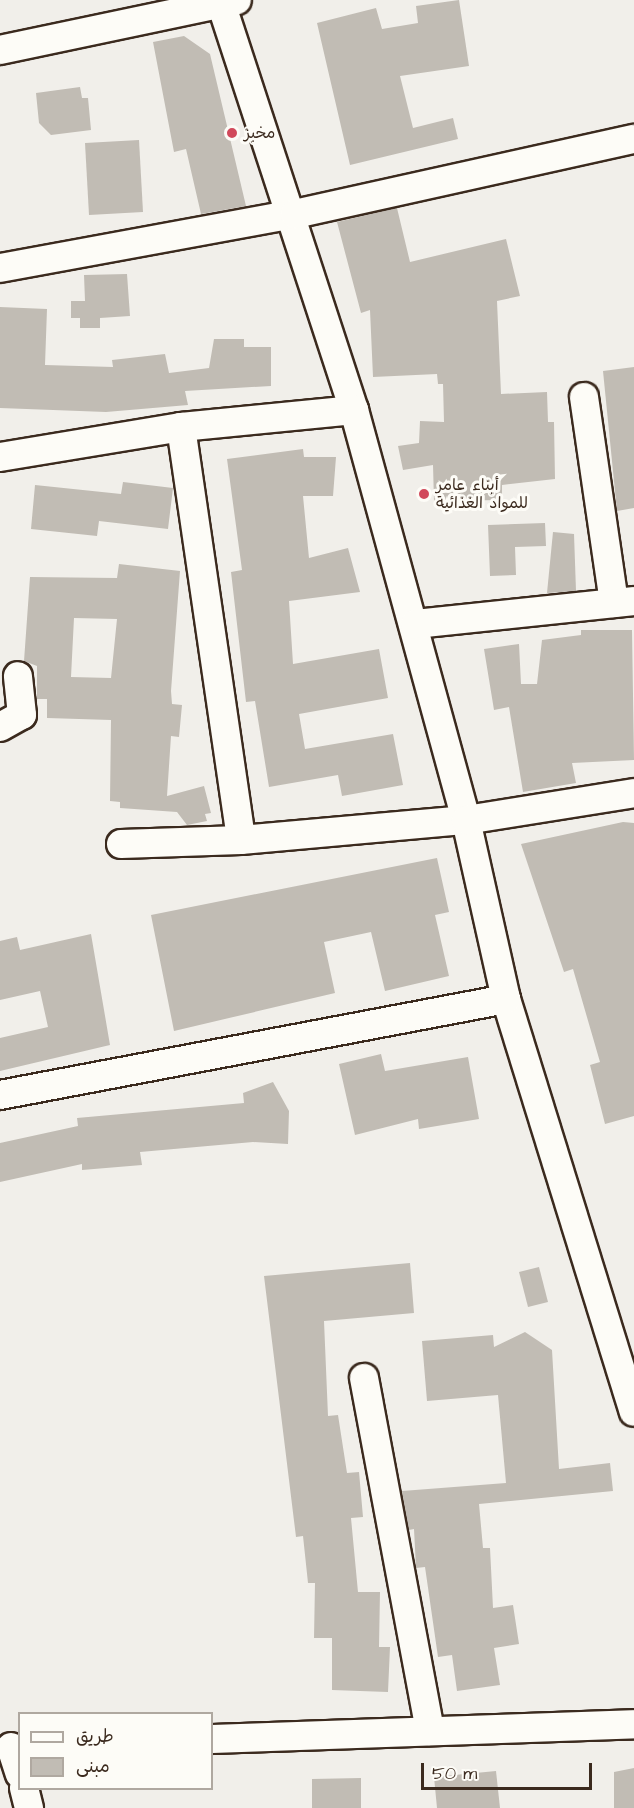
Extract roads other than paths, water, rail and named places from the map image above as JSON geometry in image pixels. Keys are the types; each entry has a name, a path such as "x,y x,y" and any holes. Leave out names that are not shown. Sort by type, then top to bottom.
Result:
{"street":[{"path":"0,50 226,1 295,214 354,410 415,624 466,820 506,999 634,1412"},
{"path":"0,267 295,214 634,139"},
{"path":"415,624 624,602 584,397"},
{"path":"0,457 181,427 354,410"},
{"path":"181,427 241,840"},
{"path":"0,727 22,715 18,676"},
{"path":"121,844 241,840 466,820 634,793"},
{"path":"0,1095 506,999"},
{"path":"364,1378 430,1731"},
{"path":"213,1739 634,1724"},
{"path":"10,1747 18,1769"},
{"path":"24,1790 29,1808"}],"place":[{"name":"مخبز","path":"232,133"},
{"name":"أبناء عامر للمواد الغذائية","path":"424,494"}]}
